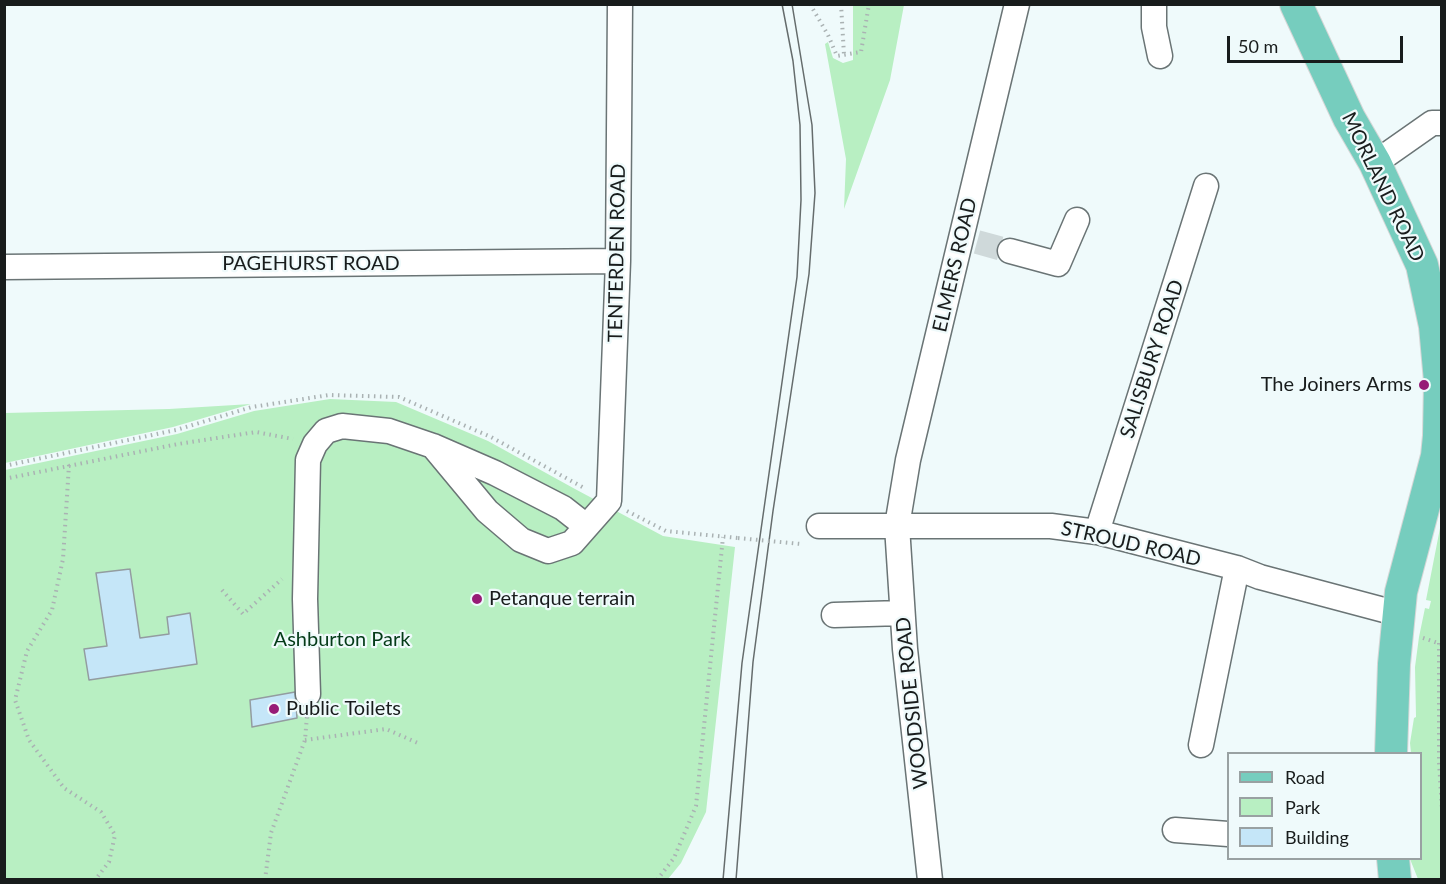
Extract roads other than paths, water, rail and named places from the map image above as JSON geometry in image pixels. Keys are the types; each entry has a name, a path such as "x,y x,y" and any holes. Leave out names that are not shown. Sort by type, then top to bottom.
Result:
{"main road":[{"name":"MORLAND ROAD","path":"1296,4 1349,118 1376,163 1422,265 1435,326 1441,381 1435,487 1411,550 1401,592 1394,664 1391,752"},
{"path":"1393,860 1395,879"}],"street":[{"name":"TENTERDEN ROAD","path":"586,526 609,501 618,261 620,4"},
{"name":"ELMERS ROAD","path":"897,526 908,460 969,240 1017,4"},
{"path":"1154,4 1154,27 1160,56"},
{"path":"1376,163 1432,123 1442,123"},
{"name":"SALISBURY ROAD","path":"1097,532 1206,186"},
{"path":"1010,251 1058,264 1077,220"},
{"name":"PAGEHURST ROAD","path":"4,267 618,261"},
{"path":"308,694 304,598 308,460 315,444 326,431 342,426 389,431 433,446 495,473 562,508 586,526 572,543 548,551 521,540 487,511 433,446"},
{"name":"STROUD ROAD","path":"819,526 1051,526 1097,532 1237,568 1260,577 1399,614"},
{"name":"WOODSIDE ROAD","path":"897,526 902,613 930,879"},
{"path":"1201,745 1237,568"},
{"path":"834,615 902,613"},
{"path":"1175,830 1227,834"}],"tunnel":[{"path":"977,242 1010,251"}],"tram line":[{"path":"723,880 742,663 797,277 801,200 800,125 793,61 782,4"},
{"path":"736,880 753,662 809,274 815,193 812,125 792,4"}],"place":[{"name":"The Joiners Arms","path":"1424,385"},
{"name":"Petanque terrain","path":"477,599"},
{"name":"Public Toilets","path":"274,709"}],"park label":[{"name":"Ashburton Park","path":"342,640"}]}
